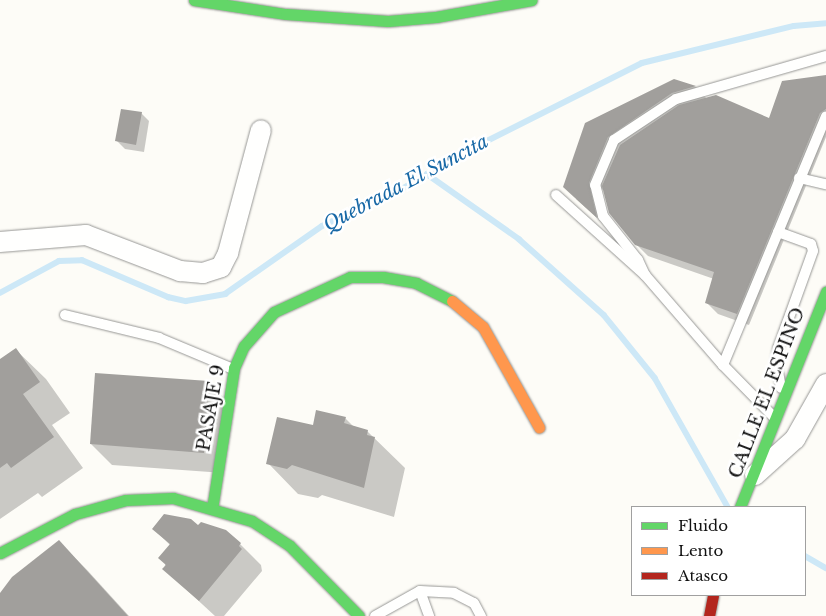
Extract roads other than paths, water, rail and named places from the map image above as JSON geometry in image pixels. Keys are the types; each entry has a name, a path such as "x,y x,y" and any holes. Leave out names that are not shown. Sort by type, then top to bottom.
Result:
{"main road":[{"path":"194,0 286,14 388,21 445,16 531,0"},
{"name":"PASAJE 9","path":"212,509 234,369 244,346 274,312 314,291 350,277 383,277 416,283 446,295 482,327 540,427"},
{"name":"CALLE EL ESPINO","path":"740,506 754,477 775,418 826,292"},
{"path":"0,553 75,514 126,500 173,498 252,521 290,546 359,616"},
{"path":"710,616 713,596"}],"street":[{"path":"0,242 86,234 180,271 203,272 220,267 228,253 261,130"},
{"path":"754,477 796,439 826,384"}],"lane":[{"path":"645,275 638,260 603,216 595,185 614,140 676,99 826,56"},
{"path":"723,365 826,116"},
{"path":"800,178 826,184"},
{"path":"556,195 645,275 723,365 775,418"},
{"path":"778,232 811,244 813,251 778,348 776,360 784,396"},
{"path":"66,315 159,338 234,369"},
{"path":"375,616 420,591 454,593 474,603 481,616"},
{"path":"420,591 429,616"}],"waterway":[{"name":"Quebrada El Suncita","path":"0,293 59,261 82,260 168,297 186,301 225,294 322,226 402,189 479,145 642,63 794,26 826,23"},
{"path":"427,174 519,239 604,315 655,378 727,506"},
{"path":"806,557 826,568"}]}
